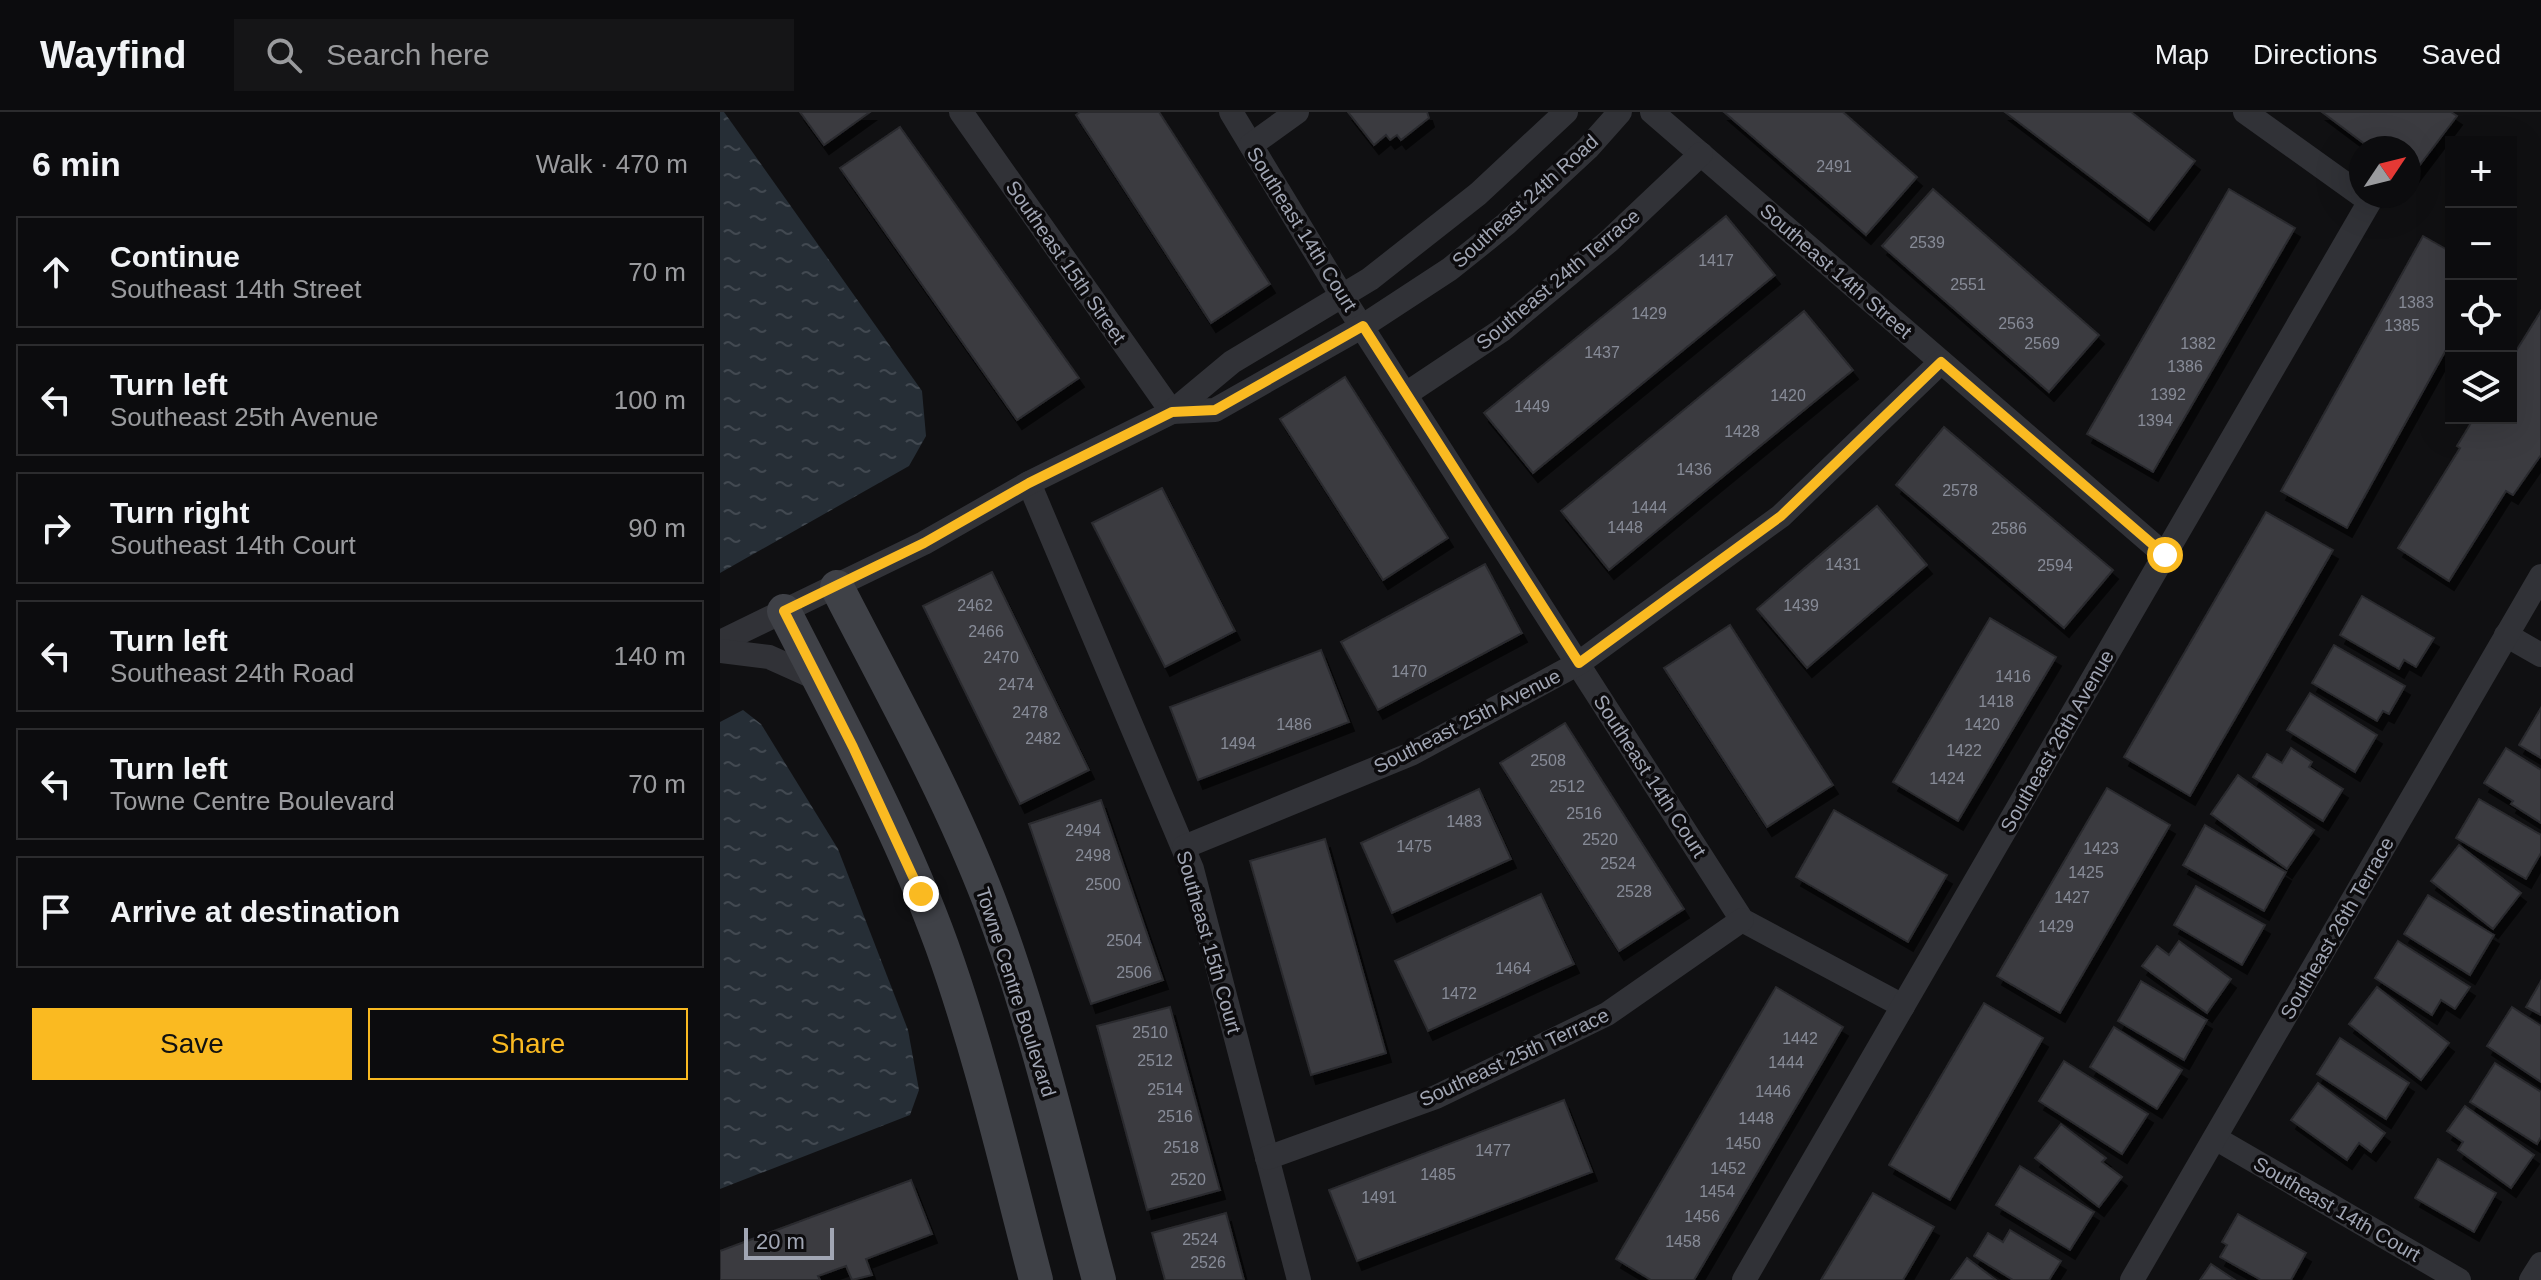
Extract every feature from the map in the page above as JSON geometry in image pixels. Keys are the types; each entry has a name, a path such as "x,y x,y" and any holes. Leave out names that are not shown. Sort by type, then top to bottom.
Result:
{"street":[{"name":"Southeast 15th Street","path":"961,112 1172,412"},
{"name":"Southeast 14th Court","path":"1231,112 1342,296 1742,920 1903,1006"},
{"path":"1251,145 1297,112"},
{"name":"Southeast 24th Road","path":"720,642 924,543 1029,483 1172,412 1232,362 1370,279 1478,194 1566,112"},
{"name":"Southeast 24th Road","path":"1172,412 1215,410 1363,326 1450,269 1506,224 1588,148 1620,112"},
{"name":"Southeast 14th Street","path":"1652,112 2165,555"},
{"path":"2245,112 2349,186"},
{"name":"Southeast 24th Terrace","path":"1406,394 1502,330 1609,241 1701,154"},
{"name":"Southeast 26th Avenue","path":"1744,1280 2165,555 2359,208"},
{"name":"Southeast 25th Avenue","path":"1184,847 1411,754 1579,663 1781,516 1941,362"},
{"name":"Southeast 15th Court","path":"1029,483 1192,869 1299,1280"},
{"name":"Southeast 26th Terrace","path":"2132,1280 2541,576"},
{"name":"Towne Centre Boulevard","path":"837,587 946,798 989,900 1024,1004 1099,1280"},
{"path":"784,611 900,845 941,945 974,1051 1036,1280"},
{"path":"2506,635 2541,655"},
{"path":"720,651 769,657 818,679"},
{"name":"Southeast 25th Terrace","path":"1267,1158 1436,1097 1607,1014 1742,920"},
{"name":"Southeast 14th Court","path":"2215,1138 2459,1280"},
{"path":"2531,1280 2541,1264"}],"water":[{"path":"720,112 724,112 922,391 926,436 909,466 720,573"},
{"path":"743,710 761,724 838,849 908,1030 919,1090 910,1115 720,1189 720,722"}],"building":[{"path":"800,112 870,112 824,145"},
{"path":"1080,112 1159,112 1270,284 1211,323 1076,115"},
{"path":"1348,112 1427,112 1429,118 1401,140 1397,135 1390,140 1386,135 1374,145"},
{"path":"1724,112 1843,112 1917,177 1866,235"},
{"path":"2005,112 2131,112 2195,161 2149,221"},
{"path":"2322,112 2451,112 2457,116 2421,163 2421,136 2354,136"},
{"path":"900,127 1079,378 1017,420 840,168"},
{"path":"1933,189 2099,335 2049,392 1882,246"},
{"path":"2229,189 2295,228 2153,472 2087,434"},
{"path":"1726,216 1775,275 1533,473 1484,413"},
{"path":"2423,236 2445,249 2445,352 2347,528 2281,491"},
{"path":"1804,311 1853,370 1609,570 1561,511"},
{"path":"2541,311 2541,455 2513,495 2506,491 2449,581 2398,548 2460,448 2457,446 2470,424 2517,424 2517,349"},
{"path":"1345,377 1448,538 1383,580 1280,419"},
{"path":"1944,427 2113,570 2064,628 1896,485"},
{"path":"1162,488 1235,631 1165,667 1092,523"},
{"path":"1877,506 1927,565 1807,668 1757,609"},
{"path":"2266,512 2333,550 2190,796 2124,757"},
{"path":"1485,564 1522,633 1378,710 1341,642"},
{"path":"992,572 1089,770 1020,804 923,606"},
{"path":"2362,596 2434,638 2416,667 2404,660 2399,669 2340,635"},
{"path":"1990,618 2056,657 1958,821 1893,782"},
{"path":"1730,625 1833,785 1767,827 1664,668"},
{"path":"2334,645 2405,686 2389,714 2383,711 2377,721 2312,683"},
{"path":"1321,650 1349,722 1198,780 1170,707"},
{"path":"2310,693 2377,735 2355,772 2287,730"},
{"path":"2541,708 2541,758 2519,745"},
{"path":"1565,723 1684,909 1619,951 1500,763"},
{"path":"2291,748 2312,762 2309,767 2343,789 2323,821 2253,777 2267,754 2282,763"},
{"path":"2506,748 2541,770 2541,823 2484,783"},
{"path":"2238,775 2314,830 2287,869 2211,814"},
{"path":"2107,788 2170,825 2060,1013 1997,976"},
{"path":"1479,789 1511,859 1392,913 1361,843"},
{"path":"2479,799 2541,835 2541,853 2526,879 2456,838"},
{"path":"1101,800 1163,980 1091,1004 1029,824"},
{"path":"1834,810 1947,875 1908,942 1796,877"},
{"path":"2205,825 2286,872 2264,911 2183,865"},
{"path":"1325,839 1386,1053 1311,1075 1250,861"},
{"path":"2459,845 2521,893 2493,929 2431,881"},
{"path":"2196,886 2265,925 2242,965 2174,925"},
{"path":"1541,894 1574,964 1428,1031 1395,961"},
{"path":"2428,895 2494,935 2470,975 2404,934"},
{"path":"2179,941 2231,979 2207,1013 2142,966 2157,946 2169,955"},
{"path":"2398,941 2470,987 2455,1009 2441,1000 2432,1015 2375,978"},
{"path":"2141,981 2207,1020 2184,1060 2118,1021"},
{"path":"2541,981 2541,1015 2526,1007"},
{"path":"1776,987 1843,1027 1694,1280 1651,1280 1616,1259"},
{"path":"2377,987 2449,1043 2421,1080 2349,1024"},
{"path":"1984,1003 2043,1038 1950,1200 1889,1165"},
{"path":"1170,1007 1220,1190 1147,1210 1097,1026"},
{"path":"2512,1007 2541,1026 2541,1082 2487,1046"},
{"path":"2114,1027 2182,1070 2157,1109 2090,1067"},
{"path":"2340,1038 2409,1083 2386,1119 2317,1074"},
{"path":"2064,1061 2148,1114 2122,1154 2039,1101"},
{"path":"2495,1063 2541,1092 2541,1137 2537,1144 2470,1102"},
{"path":"2318,1083 2385,1133 2371,1152 2359,1143 2347,1160 2291,1120"},
{"path":"1564,1100 1592,1172 1357,1261 1329,1190"},
{"path":"2465,1106 2534,1155 2511,1188 2458,1150 2463,1142 2447,1131"},
{"path":"2061,1124 2106,1158 2102,1162 2122,1177 2099,1207 2035,1158"},
{"path":"2438,1159 2496,1193 2474,1232 2415,1198"},
{"path":"2020,1166 2094,1212 2070,1250 1996,1205"},
{"path":"911,1180 932,1234 866,1259 872,1275 852,1280 846,1266 818,1276 820,1280 720,1280 720,1251"},
{"path":"1873,1193 1934,1227 1903,1280 1821,1280"},
{"path":"1226,1213 1244,1280 1165,1280 1152,1233"},
{"path":"2238,1214 2306,1253 2291,1280 2261,1280 2220,1257 2227,1245 2222,1242"},
{"path":"2010,1230 2061,1261 2049,1280 2013,1280 1974,1256 1988,1233 2003,1242"},
{"path":"1967,1258 1996,1280 1951,1280"},
{"path":"2211,1264 2235,1280 2200,1280"}],"route":[{"path":"921,894 853,747 784,611 924,543 1029,483 1172,412 1215,410 1363,326 1579,663 1781,516 1941,362 2165,555"}]}
